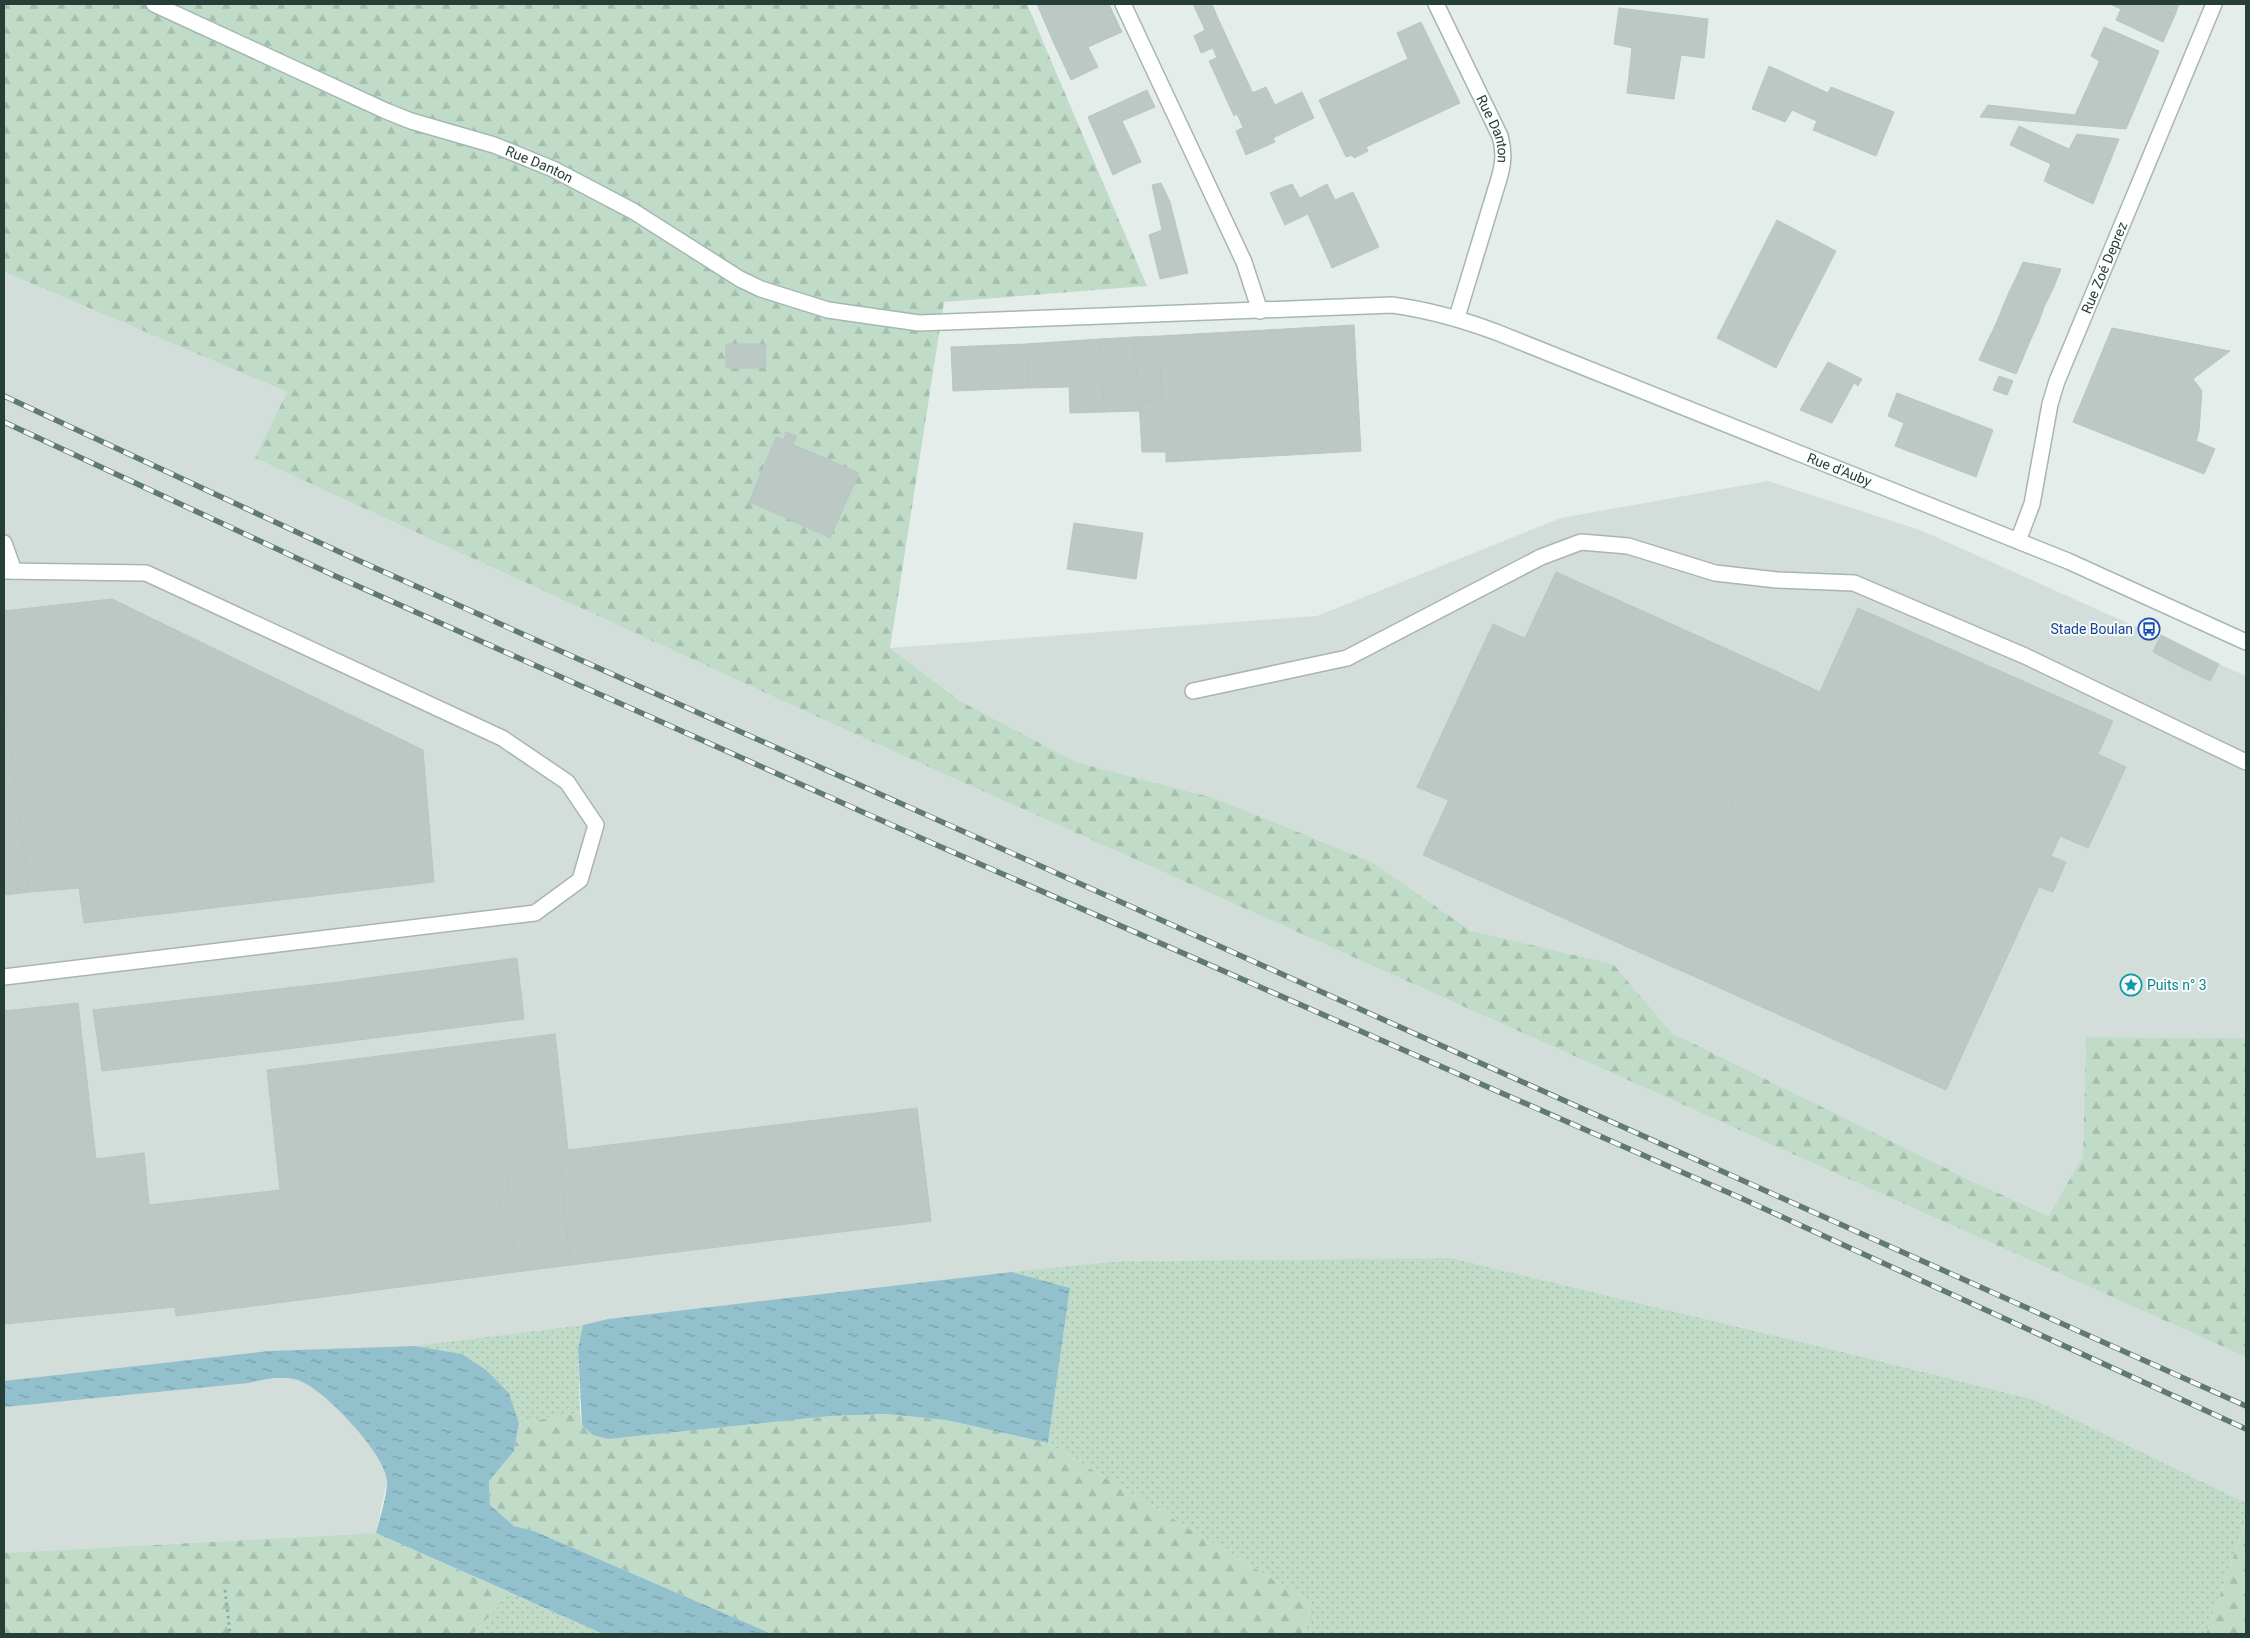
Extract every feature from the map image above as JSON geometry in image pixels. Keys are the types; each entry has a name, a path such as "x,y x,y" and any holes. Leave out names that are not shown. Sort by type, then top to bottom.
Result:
{"street":[{"name":"Rue Danton","path":"154,4 386,111 411,121 494,145 553,169 633,211 740,279 761,289 828,310 919,324 1260,311"},
{"path":"1123,4 1244,262 1260,311"},
{"name":"Rue Danton","path":"1436,4 1500,136 1504,150 1501,174 1457,317"},
{"name":"Rue Zoé Deprez","path":"2018,541 2032,504 2057,381 2214,4"},
{"name":"Rue d'Auby","path":"1260,311 1392,305 1457,317 2018,541 2124,585 2246,642"},
{"path":"1193,691 1347,658 1541,557 1581,542 1628,546 1715,573 1777,580 1854,583 2025,656 2246,762"},
{"path":"4,543 9,571 146,573 502,738 566,782 596,825 580,880 535,913 4,977"}],"path":[{"path":"225,1590 230,1634"}],"shaded area":[{"path":"4,272 287,392 256,458 835,725 2246,1357 2246,1503 2035,1400 1451,1258 1122,1261 608,1319 583,1325 387,1480 376,1533 4,1553"},
{"path":"1768,481 1920,530 2246,676 2246,1038 2086,1037 2083,1156 2050,1216 1978,1184 1672,1033 1613,964 1471,931 1372,862 1214,798 1076,762 960,701 890,648 1317,616 1561,518"}],"green space":[{"path":"4,4 1027,4 1147,286 944,302 890,648 960,701 1076,762 1214,798 1372,862 1471,931 1613,964 1672,1033 1978,1184 2049,1216 2083,1156 2086,1037 2246,1038 2246,1357 835,725 255,458 287,392 4,272"},
{"path":"1451,1258 2035,1400 2246,1503 2246,1521 2206,1634 1304,1634 1312,1603 1048,1443 1070,1288 1012,1272 1122,1261"},
{"path":"583,1325 578,1349 580,1413 519,1423 509,1393 486,1370 462,1354 415,1346"},
{"path":"580,1413 582,1425 609,1439 831,1416 886,1414 946,1420 1048,1443 1312,1603 1304,1634 772,1634 534,1531 514,1526 490,1505 489,1480 514,1451 519,1423"},
{"path":"2246,1521 2246,1634 2206,1634"},
{"path":"376,1533 510,1593 473,1634 4,1634 4,1553"},
{"path":"510,1593 603,1634 473,1634"}],"water":[{"path":"1012,1272 1070,1288 1048,1443 946,1420 886,1414 831,1416 609,1439 593,1435 582,1425 578,1349 583,1325 608,1319"},
{"path":"415,1346 462,1354 486,1370 509,1393 519,1423 514,1451 489,1481 490,1505 514,1526 534,1531 772,1634 603,1634 376,1533 387,1487 384,1469 365,1439 352,1423 322,1395 298,1380 273,1378 249,1383 4,1407 4,1381 269,1351"}],"building":[{"path":"1037,4 1109,4 1112,11 1052,39"},
{"path":"1193,4 1212,4 1216,14 1201,21"},
{"path":"2110,4 2151,4 2175,15 2163,42 2116,20 2121,9"},
{"path":"2151,4 2179,4 2175,15"},
{"path":"1619,8 1708,19 1704,58 1681,55 1674,99 1627,93 1632,48 1614,44"},
{"path":"1112,11 1122,32 1088,47 1098,67 1071,80 1052,39"},
{"path":"1216,14 1233,51 1217,58 1213,48 1201,53 1194,36 1205,30 1201,21"},
{"path":"1421,22 1460,103 1366,147 1368,151 1354,158 1352,155 1346,157 1319,100 1408,59 1397,33"},
{"path":"2104,27 2159,51 2155,61 2109,40 2099,61 2091,56"},
{"path":"2109,40 2155,61 2126,129 1980,117 1988,105 2075,115"},
{"path":"1233,51 1264,117 1243,127 1237,114 1234,116 1209,61"},
{"path":"1769,66 1828,93 1831,87 1894,112 1876,156 1813,130 1817,121 1792,110 1785,122 1752,109"},
{"path":"1266,87 1275,105 1302,92 1314,118 1273,138 1252,93"},
{"path":"1147,90 1155,107 1122,121 1133,144 1118,151 1127,168 1113,175 1088,117"},
{"path":"1264,117 1275,142 1246,155 1236,131"},
{"path":"2019,126 2069,149 2077,134 2119,139 2093,204 2044,181 2051,164 2010,145"},
{"path":"1133,144 1141,162 1127,168 1118,151"},
{"path":"1161,183 1170,202 1188,273 1160,279 1149,235 1162,230 1152,185"},
{"path":"1292,184 1300,198 1327,184 1335,200 1353,192 1379,247 1332,268 1308,214 1291,222 1276,190"},
{"path":"1276,190 1291,222 1285,225 1270,193"},
{"path":"1777,220 1836,251 1776,368 1717,338"},
{"path":"2023,262 2061,269 2053,289 2017,276"},
{"path":"2017,276 2053,289 2044,307 2009,292"},
{"path":"2009,292 2044,307 2038,324 2002,309"},
{"path":"2002,309 2038,324 2030,341 1995,326"},
{"path":"1354,325 1361,451 1166,462 1166,452 1142,452 1139,401 1161,400 1160,336"},
{"path":"1995,326 2030,341 2023,358 1986,344"},
{"path":"2112,328 2230,351 2193,379 2202,391 2199,431 2196,441 2215,449 2204,474 2073,422"},
{"path":"1160,336 1161,400 1139,401 1134,337"},
{"path":"1134,337 1139,411 1104,412 1100,339"},
{"path":"1100,339 1104,412 1070,413 1069,387 1028,388 1026,344"},
{"path":"726,344 765,344 766,368 726,368"},
{"path":"1026,344 1028,388 953,391 951,347"},
{"path":"1986,344 2023,358 2016,374 1979,360"},
{"path":"1828,362 1862,379 1858,386 1854,383 1832,423 1800,410"},
{"path":"1999,376 2013,381 2007,395 1993,390"},
{"path":"1897,393 1993,430 1976,477 1895,446 1904,423 1888,416"},
{"path":"786,432 797,436 793,445 804,449 755,504 749,502 776,437 784,440"},
{"path":"804,449 859,473 830,538 755,504"},
{"path":"1074,523 1143,533 1136,579 1067,569"},
{"path":"1556,572 1769,668 1725,767 1745,776 1729,811 1708,803 1641,953 1423,855"},
{"path":"112,599 423,750 434,882 84,923 79,888 29,892 4,693 4,611"},
{"path":"1858,608 2113,721 2051,856 2066,862 2053,892 2039,887 1946,1090 1691,975"},
{"path":"1493,624 1524,638 1448,800 1417,787"},
{"path":"2161,635 2205,657 2195,674 2153,652"},
{"path":"2205,657 2219,664 2210,681 2195,674"},
{"path":"1769,668 1820,692 1691,975 1641,953 1708,803 1729,811 1745,776 1725,767"},
{"path":"4,693 29,892 4,895"},
{"path":"2098,754 2126,767 2088,848 2060,836"},
{"path":"517,958 524,1019 271,1051 331,983"},
{"path":"331,983 271,1051 102,1071 93,1010"},
{"path":"78,1003 96,1159 144,1153 149,1205 280,1190 267,1070 555,1034 568,1150 917,1108 931,1221 570,1265 560,1163 506,1168 509,1198 500,1199 502,1221 511,1220 516,1272 176,1316 175,1307 4,1324 4,1011"},
{"path":"560,1163 570,1265 516,1272 511,1220 502,1221 500,1199 509,1198 506,1168"}],"railway":[{"path":"4,396 344,554 2246,1406"},
{"path":"4,422 333,575 932,843 1743,1199 2246,1429"}],"place":[{"name":"Stade Boulan","path":"2149,629"},
{"name":"Puits n° 3","path":"2131,985"}]}
